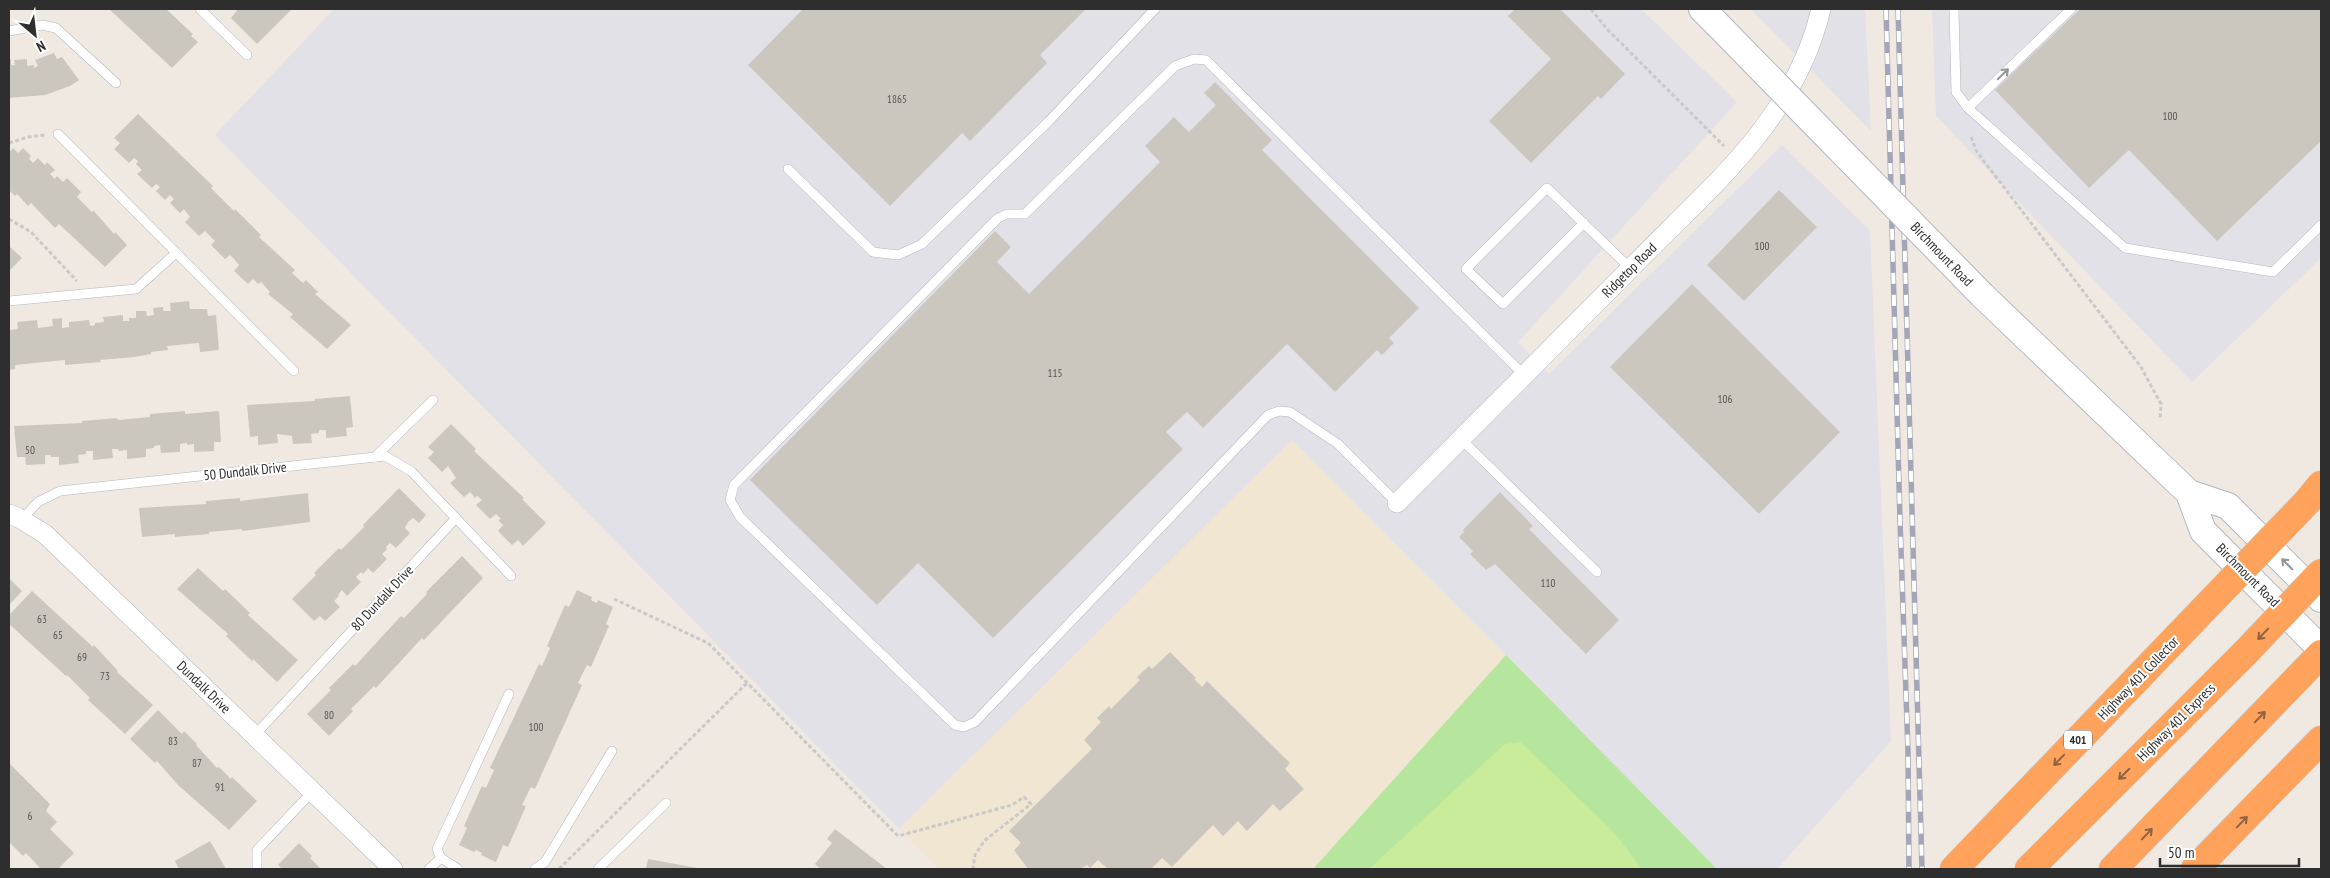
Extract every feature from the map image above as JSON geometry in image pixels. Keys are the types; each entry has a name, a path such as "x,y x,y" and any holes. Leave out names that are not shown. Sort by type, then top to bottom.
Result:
{"highway":[{"name":"Highway 401 Collector","path":"1954,869 2314,494"},
{"name":"Highway 401 Express","path":"2029,869 2321,573"},
{"path":"2113,869 2321,654"},
{"path":"2195,869 2321,740"}],"main road":[{"name":"Birchmount Road","path":"1710,16 1982,295 2190,493 2228,506 2321,599"},
{"name":"Birchmount Road","path":"2190,493 2203,531 2321,649"}],"street":[{"name":"Ridgetop Road","path":"1397,503 1738,160 1772,118 1790,90 1805,59 1821,9"},
{"name":"Dundalk Drive","path":"15,517 45,534 393,869"}],"lane":[{"path":"201,9 247,55"},
{"path":"788,169 873,252 898,255 922,244 1049,121 1155,9"},
{"path":"1954,9 1956,92 1968,108 2124,248 2273,272 2321,225"},
{"path":"1968,108 2071,9"},
{"path":"9,31 42,26 56,28 116,83"},
{"path":"1397,503 1338,444 1290,412 1279,410 1268,415 975,722 964,727 955,725 740,517 730,500 734,485 998,218 1007,214 1026,214 1175,66 1194,59 1206,60 1525,376"},
{"path":"58,134 294,371"},
{"path":"1584,223 1503,304 1466,269 1547,188 1584,223 1630,268"},
{"path":"9,301 136,289 144,284 176,253"},
{"path":"375,458 433,400"},
{"path":"1462,439 1596,572"},
{"name":"50 Dundalk Drive","path":"15,517 60,491 385,456 406,467 456,518"},
{"path":"456,518 511,576"},
{"name":"80 Dundalk Drive","path":"254,736 456,518"},
{"path":"458,869 441,858 437,849 509,694"},
{"path":"535,869 545,862 612,751"},
{"path":"257,869 257,850 312,792"},
{"path":"598,869 666,803"},
{"path":"429,869 441,858"}],"path":[{"path":"1591,9 1607,29 1738,160"},
{"path":"9,143 28,137 58,134"},
{"path":"1971,137 1977,152 2141,368 2161,404 2160,419"},
{"path":"9,219 31,232 76,279 85,295"},
{"path":"614,599 708,643 898,836 1012,805 1024,797 1031,804 984,841 975,855 972,869"},
{"path":"559,869 747,683"}],"shaded area":[{"path":"334,9 1641,9 1737,102 1518,342 1549,374 1782,145 1870,230 1891,741 1777,869 1717,869 1292,440 899,829 215,135"},
{"path":"1751,9 1865,9 1871,131"},
{"path":"1932,9 2321,9 2321,258 2192,382 1936,116"},
{"path":"1292,440 1506,655 1313,869 939,869 899,829"}],"green space":[{"path":"1506,655 1717,869 1313,869"},
{"path":"1520,742 1613,831 1642,869 1369,869 1505,744"}],"building":[{"path":"109,9 166,9 193,34 191,36 198,42 172,68"},
{"path":"238,9 292,9 257,44 231,18"},
{"path":"803,9 1086,9 1040,55 1047,63 970,141 962,133 890,206 748,65"},
{"path":"1515,9 1560,9 1625,74 1601,99 1598,96 1531,163 1489,121 1551,59 1508,16"},
{"path":"2080,9 2321,9 2321,141 2217,241 2129,150 2089,188 1995,90"},
{"path":"54,53 57,59 62,57 79,80 70,86 45,95 9,98 9,60 11,59 11,65 15,65 14,60 27,59 27,66 34,65 34,68 38,66 35,60"},
{"path":"1215,82 1272,140 1262,150 1419,308 1389,338 1394,343 1382,355 1377,350 1335,392 1287,344 1203,428 1187,412 1166,432 1183,449 993,638 918,563 877,605 750,480 995,231 1011,247 997,262 1029,294 1160,162 1145,146 1174,117 1189,132 1216,105 1204,93"},
{"path":"138,114 213,186 211,188 261,235 259,237 295,270 292,273 303,283 306,280 318,292 315,294 351,325 327,349 290,317 293,314 268,294 270,292 261,282 258,284 253,279 248,284 234,271 239,265 230,255 225,259 211,245 215,241 205,231 199,236 185,222 190,217 184,209 180,213 170,203 174,199 170,195 165,200 156,191 160,187 156,184 152,188 137,174 142,170 136,164 138,161 134,158 129,163 114,149 120,143 114,138"},
{"path":"13,148 18,153 23,148 31,156 29,159 33,163 38,158 45,165 47,162 55,170 50,174 55,179 57,176 63,182 67,178 81,192 77,197 92,212 93,210 114,234 115,232 127,245 105,267 59,224 55,228 31,203 28,206 17,194 15,196 9,190 9,153"},
{"path":"1779,190 1817,227 1744,301 1707,265"},
{"path":"9,246 22,258 9,271"},
{"path":"1692,284 1840,432 1759,514 1610,367"},
{"path":"189,301 190,309 207,309 208,316 216,315 219,350 200,352 199,343 167,346 168,350 151,352 151,354 135,357 65,365 65,360 15,365 15,369 9,370 9,332 10,330 18,329 17,322 37,320 38,328 53,326 52,319 62,318 62,328 69,327 69,322 89,320 90,326 95,325 95,323 104,322 103,317 123,315 123,321 129,321 129,318 136,318 136,311 146,311 147,316 154,315 153,308 163,307 163,311 171,311 170,303"},
{"path":"350,396 353,427 346,428 347,436 326,438 326,430 319,430 319,433 311,434 312,443 293,444 292,436 277,434 278,443 258,445 258,436 250,437 247,405 315,401 315,399"},
{"path":"185,411 185,414 219,411 221,442 214,442 214,451 194,452 194,444 187,445 187,443 180,444 180,452 161,453 160,445 146,449 146,457 127,459 127,450 119,451 118,449 112,449 113,458 93,460 93,451 86,451 86,454 78,455 79,463 59,465 59,457 51,457 51,455 45,455 45,464 26,465 25,457 17,457 14,426 82,423 82,421 117,418 118,420 150,417 150,414"},
{"path":"451,424 476,449 474,451 524,498 522,499 546,523 523,546 518,540 512,545 498,531 503,525 498,520 501,519 496,514 490,519 476,505 482,500 477,496 475,498 470,492 464,497 450,483 456,478 448,466 442,472 428,458 434,452 428,447"},
{"path":"399,488 426,515 419,523 413,518 408,522 405,528 410,533 396,548 390,543 386,547 387,549 382,554 387,559 373,573 368,568 363,574 361,572 356,577 361,582 347,596 342,590 334,601 340,607 325,621 320,616 314,621 292,599 316,575 314,573 364,527 363,525"},
{"path":"1500,492 1533,526 1529,529 1619,620 1586,654 1495,564 1486,570 1470,554 1473,551 1459,537 1464,532 1463,530"},
{"path":"308,493 310,522 242,531 242,529 209,532 209,534 175,537 175,534 142,537 139,508 206,504 206,501 240,498 240,501"},
{"path":"462,556 483,578 424,640 422,638 376,688 374,686 351,709 353,711 329,736 307,714 331,690 329,688 353,664 355,666 401,616 404,618 427,594 426,592"},
{"path":"198,568 223,591 225,589 250,613 248,615 298,660 277,682 226,636 228,634 177,589"},
{"path":"9,578 22,591 9,605"},
{"path":"577,590 592,597 591,600 597,603 598,600 613,607 606,624 609,626 591,667 587,665 578,683 582,685 535,789 531,787 522,805 526,806 508,847 503,845 496,862 481,855 482,853 476,850 474,852 459,845 467,828 464,826 482,786 486,788 494,770 490,768 539,664 542,666 550,648 547,646 565,605 569,607"},
{"path":"32,591 93,647 94,645 117,672 153,705 125,734 88,700 90,698 67,675 9,624 9,615"},
{"path":"1170,652 1196,678 1194,679 1202,687 1207,681 1290,763 1285,769 1304,789 1280,811 1273,804 1247,831 1238,821 1223,836 1213,825 1172,867 1162,858 1151,869 1108,869 1098,860 1090,868 1087,865 1080,869 1028,869 1014,850 1021,843 1009,831 1092,749 1084,740 1101,722 1097,718 1109,706 1111,709 1140,680 1137,677 1149,666 1152,669"},
{"path":"158,710 182,734 184,731 217,768 219,767 231,779 232,777 257,801 229,830 178,785 157,761 155,763 130,739"},
{"path":"9,763 50,804 46,811 57,822 50,829 74,853 58,869 41,869 26,853 23,856 9,842"},
{"path":"835,829 887,869 821,869 815,864 832,843 827,839"},
{"path":"210,841 226,869 179,869 175,861"},
{"path":"299,843 312,856 310,858 321,869 282,869 278,865"},
{"path":"648,859 697,868 697,869 646,869"}],"railway":[{"path":"1886,9 1908,752 1909,869"},
{"path":"1898,9 1922,869"}]}
